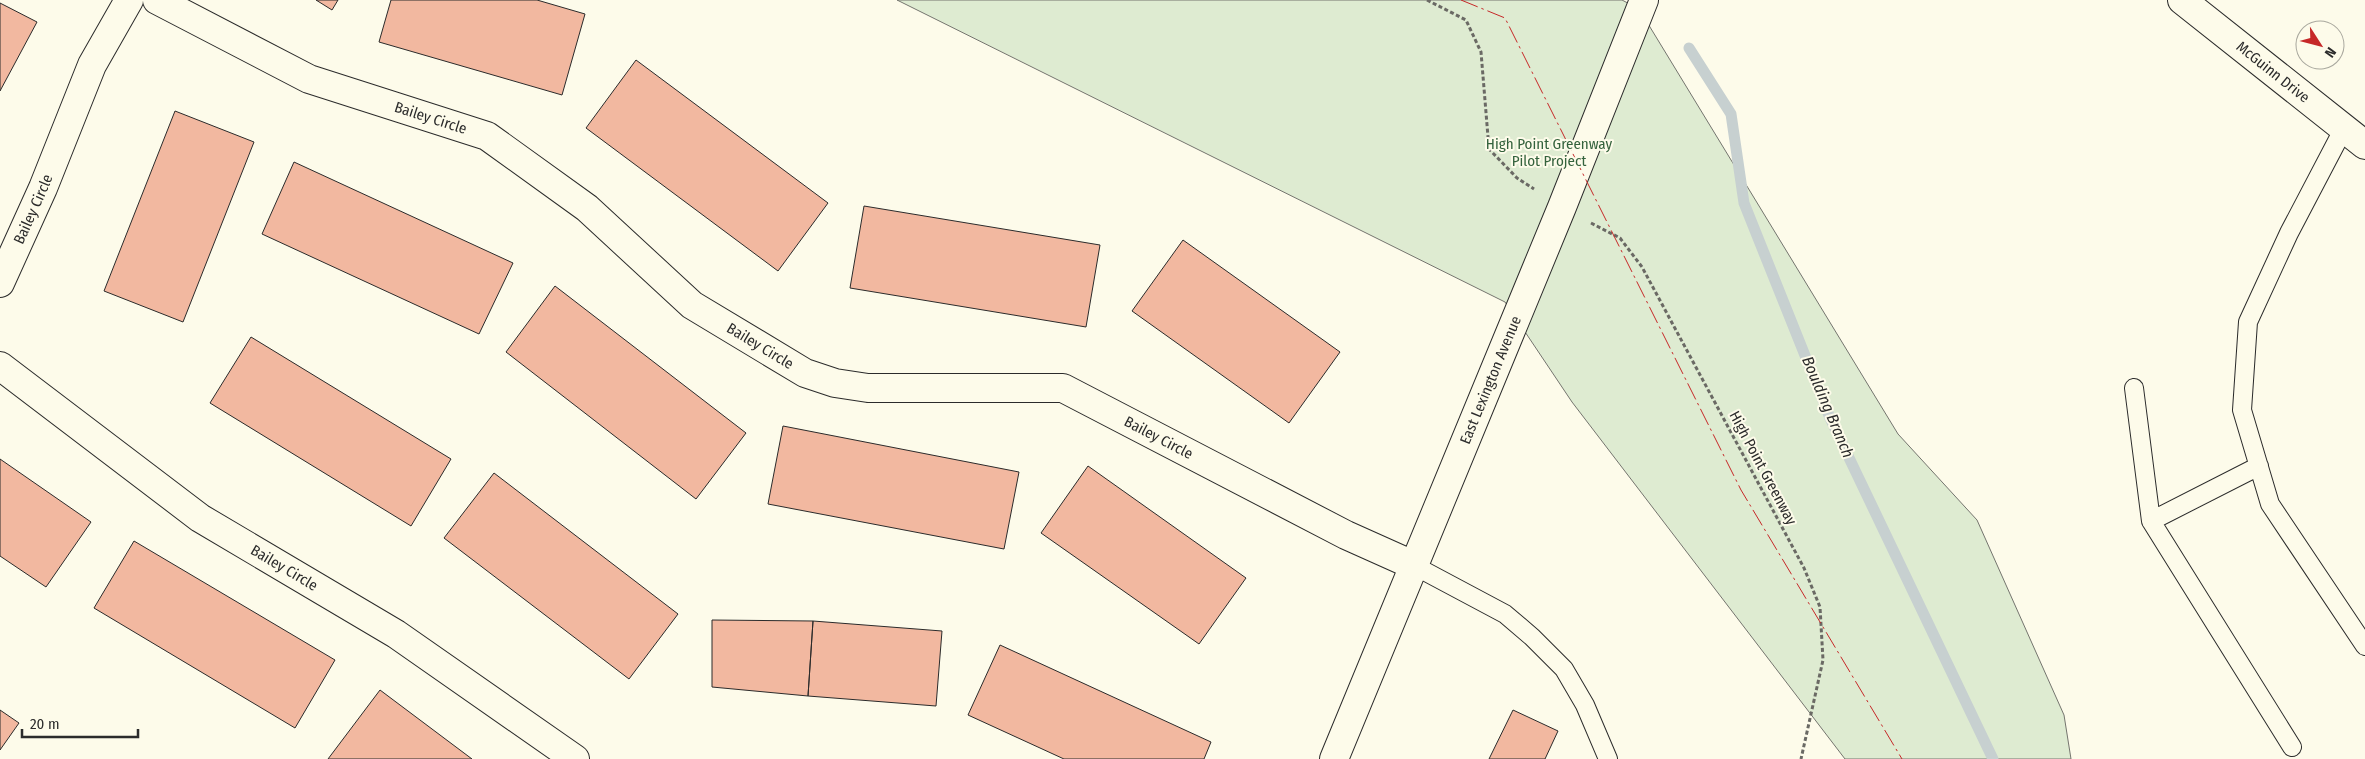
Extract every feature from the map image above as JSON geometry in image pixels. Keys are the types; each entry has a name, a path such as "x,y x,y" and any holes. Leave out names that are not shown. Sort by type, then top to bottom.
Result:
{"street":[{"name":"Bailey Circle","path":"0,284 43,188 92,65 129,0"},
{"name":"Bailey Circle","path":"157,0 309,79 487,136 587,208 692,306 805,373 835,383 868,388 1063,388 1337,530 1412,565"},
{"name":"East Lexington Avenue","path":"1334,759 1412,565 1562,207 1644,0"},
{"name":"McGuinn Drive","path":"2182,0 2365,145"},
{"name":"Bailey Circle","path":"0,366 200,518 396,634 575,759"}],"lane":[{"path":"2344,128 2289,234 2248,322 2242,410 2270,504 2365,646"},
{"path":"2134,388 2151,521 2292,747"},
{"path":"2151,521 2259,466"},
{"path":"1412,565 1505,614 1532,636 1564,669 1585,705 1608,759"}],"path":[{"path":"1427,0 1466,20 1481,52 1490,149 1518,178 1537,190"},
{"name":"High Point Greenway","path":"1590,223 1620,238 1642,267 1799,559 1820,607 1823,660 1801,759"}],"green space":[{"name":"High Point Greenway Pilot Project","path":"897,0 1622,0 1639,9 1898,434 1977,520 2064,715 2071,759 1845,759 1572,402 1505,302"}],"building":[{"path":"316,0 338,0 332,10"},
{"path":"391,0 537,0 585,14 562,95 379,42"},
{"path":"0,3 37,22 0,91"},
{"path":"636,60 828,203 778,271 586,128"},
{"path":"175,111 254,142 183,322 104,291"},
{"path":"294,162 513,263 479,334 262,234"},
{"path":"864,206 1100,245 1086,327 850,288"},
{"path":"1183,240 1340,352 1289,423 1132,311"},
{"path":"555,286 746,433 696,499 506,352"},
{"path":"251,337 451,459 411,526 210,403"},
{"path":"783,426 1019,472 1004,549 768,504"},
{"path":"0,459 91,522 46,587 0,556"},
{"path":"1088,466 1246,578 1199,644 1041,533"},
{"path":"494,473 678,614 629,679 444,538"},
{"path":"134,541 335,660 295,728 94,608"},
{"path":"712,620 813,621 808,696 712,687"},
{"path":"813,621 942,631 936,706 808,696"},
{"path":"1000,645 1211,742 1204,759 1064,759 968,715"},
{"path":"380,690 472,759 328,759"},
{"path":"0,710 19,723 0,750"},
{"path":"1513,710 1558,731 1545,759 1489,759"}],"waterway":[{"name":"Boulding Branch","path":"1689,48 1731,114 1744,203 1830,418 1993,759"}],"power":[{"path":"1461,0 1505,18 1741,490 1902,759"}]}
